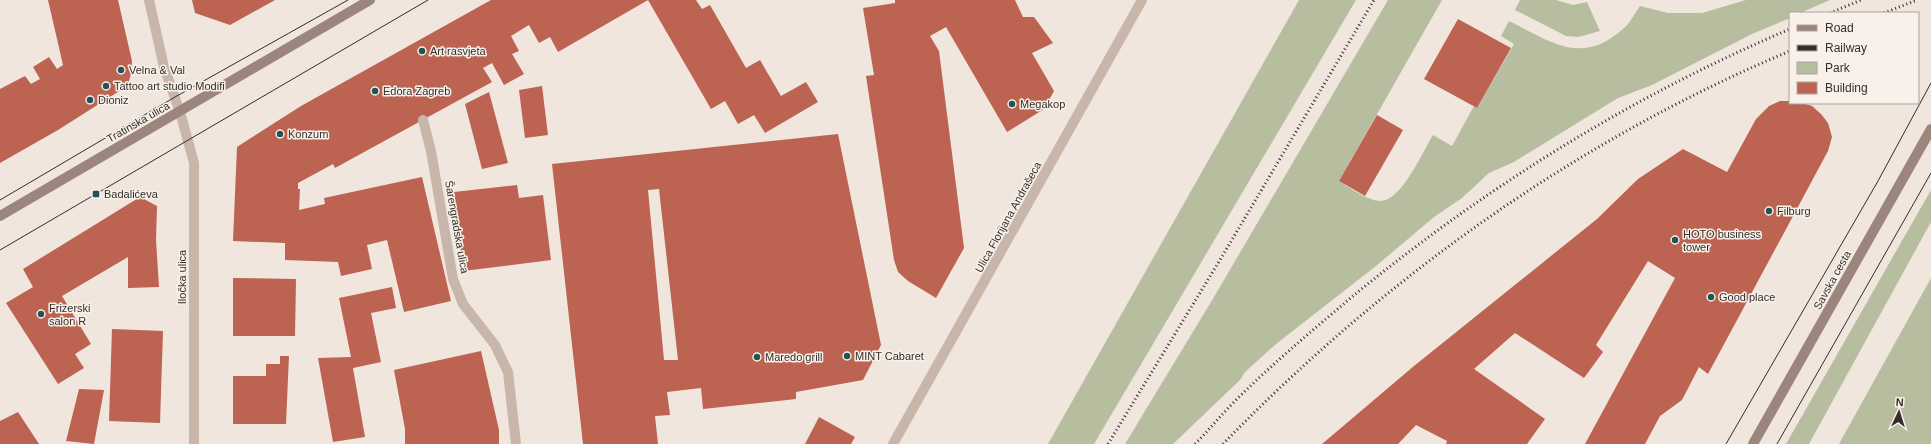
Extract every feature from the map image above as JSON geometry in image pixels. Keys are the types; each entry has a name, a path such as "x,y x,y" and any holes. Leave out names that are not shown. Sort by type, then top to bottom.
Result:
{"street":[{"name":"Iločka ulica","path":"149,0 164,67 180,112 194,163 194,444"},
{"name":"Tratinska ulica","path":"0,216 370,0"},
{"name":"Ulica Florijana Andrašeca","path":"893,444 1142,0"},
{"name":"Šarengradska ulica","path":"423,120 431,151 453,279 463,304 495,345 508,372 516,444"},
{"name":"Savska cesta","path":"1753,444 1931,129"}],"green space":[{"path":"1299,0 1356,0 1094,444 1048,444"},
{"path":"1388,0 1442,0 1339,181 1365,197 1381,201 1389,199 1397,193 1418,163 1433,135 1452,146 1474,106 1477,108 1514,44 1501,36 1509,21 1552,42 1566,47 1580,48 1594,46 1609,40 1626,26 1640,6 1668,13 1702,13 1746,0 1830,0 1802,12 1789,12 1789,18 1752,34 1652,85 1618,98 1514,162 1489,173 1462,198 1434,217 1376,266 1276,344 1245,372 1240,380 1173,444 1125,444 1214,297"},
{"path":"1520,0 1556,0 1573,5 1587,2 1600,31 1578,37 1566,36 1515,10"},
{"path":"1931,190 1931,222 1809,444 1786,444"},
{"path":"1931,278 1931,444 1839,444"}],"building":[{"path":"48,0 118,0 132,61 131,74 128,84 121,90 58,130 0,163 0,89 25,76 31,84 40,79 33,67 49,57 57,69 63,65"},
{"path":"192,0 275,0 230,25 195,13"},
{"path":"491,0 648,0 558,52 550,37 539,43 529,25 511,36 519,51 512,54 524,74 504,85 492,63 483,68 492,82 335,168 333,164 298,183 298,189 300,189 299,210 325,204 324,198 422,177 451,301 404,312 387,240 367,245 372,269 341,276 338,262 285,260 285,243 233,241 237,147 301,106"},
{"path":"648,0 696,0 702,9 710,5 746,68 760,60 781,96 806,82 818,102 765,133 754,115 738,124 725,101 711,109"},
{"path":"895,0 1015,0 1023,17 1034,17 1053,43 1032,53 1054,91 1044,109 1007,132 946,27 930,36 939,51 964,248 936,298 908,281 898,272 894,260 866,76 874,75 863,8 895,3"},
{"path":"1458,19 1511,48 1477,108 1424,79"},
{"path":"542,86 548,135 525,138 519,90"},
{"path":"489,92 508,163 482,169 465,104"},
{"name":"HOTO business tower","path":"1780,101 1789,101 1789,104 1805,104 1812,106 1828,123 1832,137 1828,151 1708,374 1699,367 1682,400 1660,416 1645,444 1585,444 1675,278 1648,261 1596,345 1603,352 1584,378 1515,333 1474,369 1545,419 1527,444 1446,444 1447,441 1416,425 1398,444 1322,444 1414,366 1597,219 1638,179 1683,149 1727,172 1756,119 1769,106"},
{"path":"1377,115 1403,130 1365,196 1339,181"},
{"path":"838,134 881,345 863,380 796,392 796,399 703,409 701,388 667,392 670,415 655,416 658,444 583,444 552,164","holes":["659,189 678,360 664,360 648,190"]},
{"path":"517,185 519,198 543,195 551,260 463,271 454,192"},
{"path":"140,197 157,206 156,240 159,287 128,288 128,257 62,296 91,344 75,354 84,368 58,384 6,303 33,287 23,269"},
{"path":"233,278 296,279 295,336 233,336"},
{"path":"392,287 396,308 371,313 381,362 353,368 365,437 333,442 318,358 351,357 339,298"},
{"path":"112,329 163,331 160,423 109,421"},
{"path":"481,351 499,430 499,444 405,444 405,429 394,370"},
{"path":"280,356 289,356 286,424 233,424 233,376 266,376 266,364 280,364"},
{"path":"79,389 104,390 94,444 66,441"},
{"path":"18,412 39,444 0,444 0,421"},
{"path":"819,417 855,437 851,444 805,444"}],"tram line":[{"path":"0,200 175,97 348,0"},
{"path":"0,250 428,0"},
{"path":"1726,444 1878,181 1931,83"},
{"path":"1777,444 1931,173"}],"railway":[{"path":"1108,444 1220,260 1374,0"},
{"path":"1832,12 1861,0"},
{"path":"1887,12 1917,0"},
{"path":"1195,444 1235,401 1263,374 1353,296 1403,256 1508,181 1617,114 1731,55 1789,29"},
{"path":"1223,444 1285,383 1349,326 1417,271 1487,219 1559,171 1634,127 1711,87 1789,51"}],"place":[{"name":"Art rasvjeta","path":"422,51"},
{"name":"Velna & Val","path":"121,70"},
{"name":"Tattoo art studio Modifi","path":"106,86"},
{"name":"Edora Zagreb","path":"375,91"},
{"name":"Dioniz","path":"90,100"},
{"name":"Megakop","path":"1012,104"},
{"name":"Konzum","path":"280,134"},
{"name":"Badalićeva","path":"96,194"},
{"name":"Filburg","path":"1769,211"},
{"name":"HOTO business tower","path":"1675,240"},
{"name":"Good place","path":"1711,297"},
{"name":"Frizerski salon R","path":"41,314"},
{"name":"MINT Cabaret","path":"847,356"},
{"name":"Maredo grill","path":"757,357"}]}
